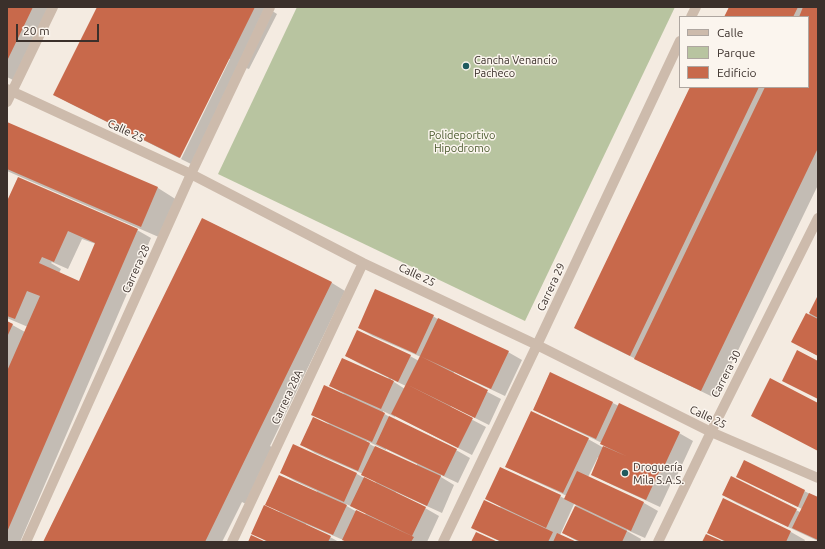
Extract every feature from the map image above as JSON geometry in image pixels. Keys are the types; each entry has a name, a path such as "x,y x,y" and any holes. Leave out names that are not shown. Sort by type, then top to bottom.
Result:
{"street":[{"path":"7,102 10,91 53,7"},
{"name":"Carrera 28","path":"26,542 191,174 270,7"},
{"name":"Carrera 29","path":"443,542 679,43"},
{"name":"Calle 25","path":"10,91 191,174 363,262 537,345 711,432 818,478"},
{"name":"Carrera 30","path":"658,542 818,218"},
{"name":"Carrera 28A","path":"232,542 363,262"}],"green space":[{"name":"Cancha Venancio Pacheco","path":"297,7 675,7 525,321 218,174"}],"building":[{"path":"7,7 33,7 7,61"},
{"path":"97,7 255,7 180,158 53,95"},
{"path":"729,7 798,7 794,16 724,16"},
{"path":"803,7 818,7 818,148 701,391 634,359 765,88 809,88 809,16 799,16"},
{"path":"690,88 759,88 630,356 574,328"},
{"path":"7,122 158,187 141,227 7,169"},
{"path":"18,177 138,229 7,532 7,371 40,296 27,291 15,319 7,316 7,201","holes":["68,231 95,243 79,281 39,263 42,257 54,262"]},
{"path":"202,218 332,282 205,542 43,542"},
{"path":"375,289 434,315 416,354 358,328"},
{"path":"818,295 818,318 809,313"},
{"path":"806,313 818,319 818,356 791,342"},
{"path":"438,318 509,351 491,389 422,357 488,390 475,418 408,385 473,418 458,448 391,414"},
{"path":"7,321 13,324 7,337"},
{"path":"357,330 411,355 398,382 345,356"},
{"path":"797,350 818,361 818,399 782,381"},
{"path":"342,358 394,381 381,409 329,386"},
{"path":"550,372 613,402 596,439 533,410"},
{"path":"770,378 818,403 818,451 751,416"},
{"path":"324,385 385,413 372,442 311,415"},
{"path":"619,403 680,432 661,473 659,472 646,500 591,475 603,446 626,456 600,444"},
{"path":"531,411 589,438 563,493 505,467"},
{"path":"389,416 457,449 444,476 376,444"},
{"path":"313,417 370,443 358,471 300,445"},
{"path":"293,444 357,473 344,502 280,473"},
{"path":"375,446 441,476 427,506 361,475"},
{"path":"744,460 805,490 798,507 736,477"},
{"path":"500,467 561,495 546,528 485,499"},
{"path":"577,471 644,502 631,531 564,499"},
{"path":"279,475 347,505 333,535 265,505"},
{"path":"731,476 797,509 788,527 722,495"},
{"path":"364,477 426,507 412,536 350,506"},
{"path":"809,493 818,497 818,540 792,528"},
{"path":"723,498 791,531 786,542 727,542 707,533"},
{"path":"484,500 553,532 548,542 502,542 471,528"},
{"path":"264,505 331,536 328,542 269,542 251,534"},
{"path":"575,506 627,531 622,542 581,542 562,533"},
{"path":"356,510 414,537 411,542 347,542 342,540"},
{"path":"476,532 498,542 471,542"},
{"path":"557,533 577,542 553,542"},
{"path":"706,534 724,542 702,542"},
{"path":"251,535 266,542 248,542"}],"place":[{"name":"Cancha Venancio Pacheco","path":"466,66"},
{"name":"Droguería Mila S.A.S.","path":"625,473"}],"park label":[{"name":"Polideportivo Hipodromo","path":"462,141"}]}
